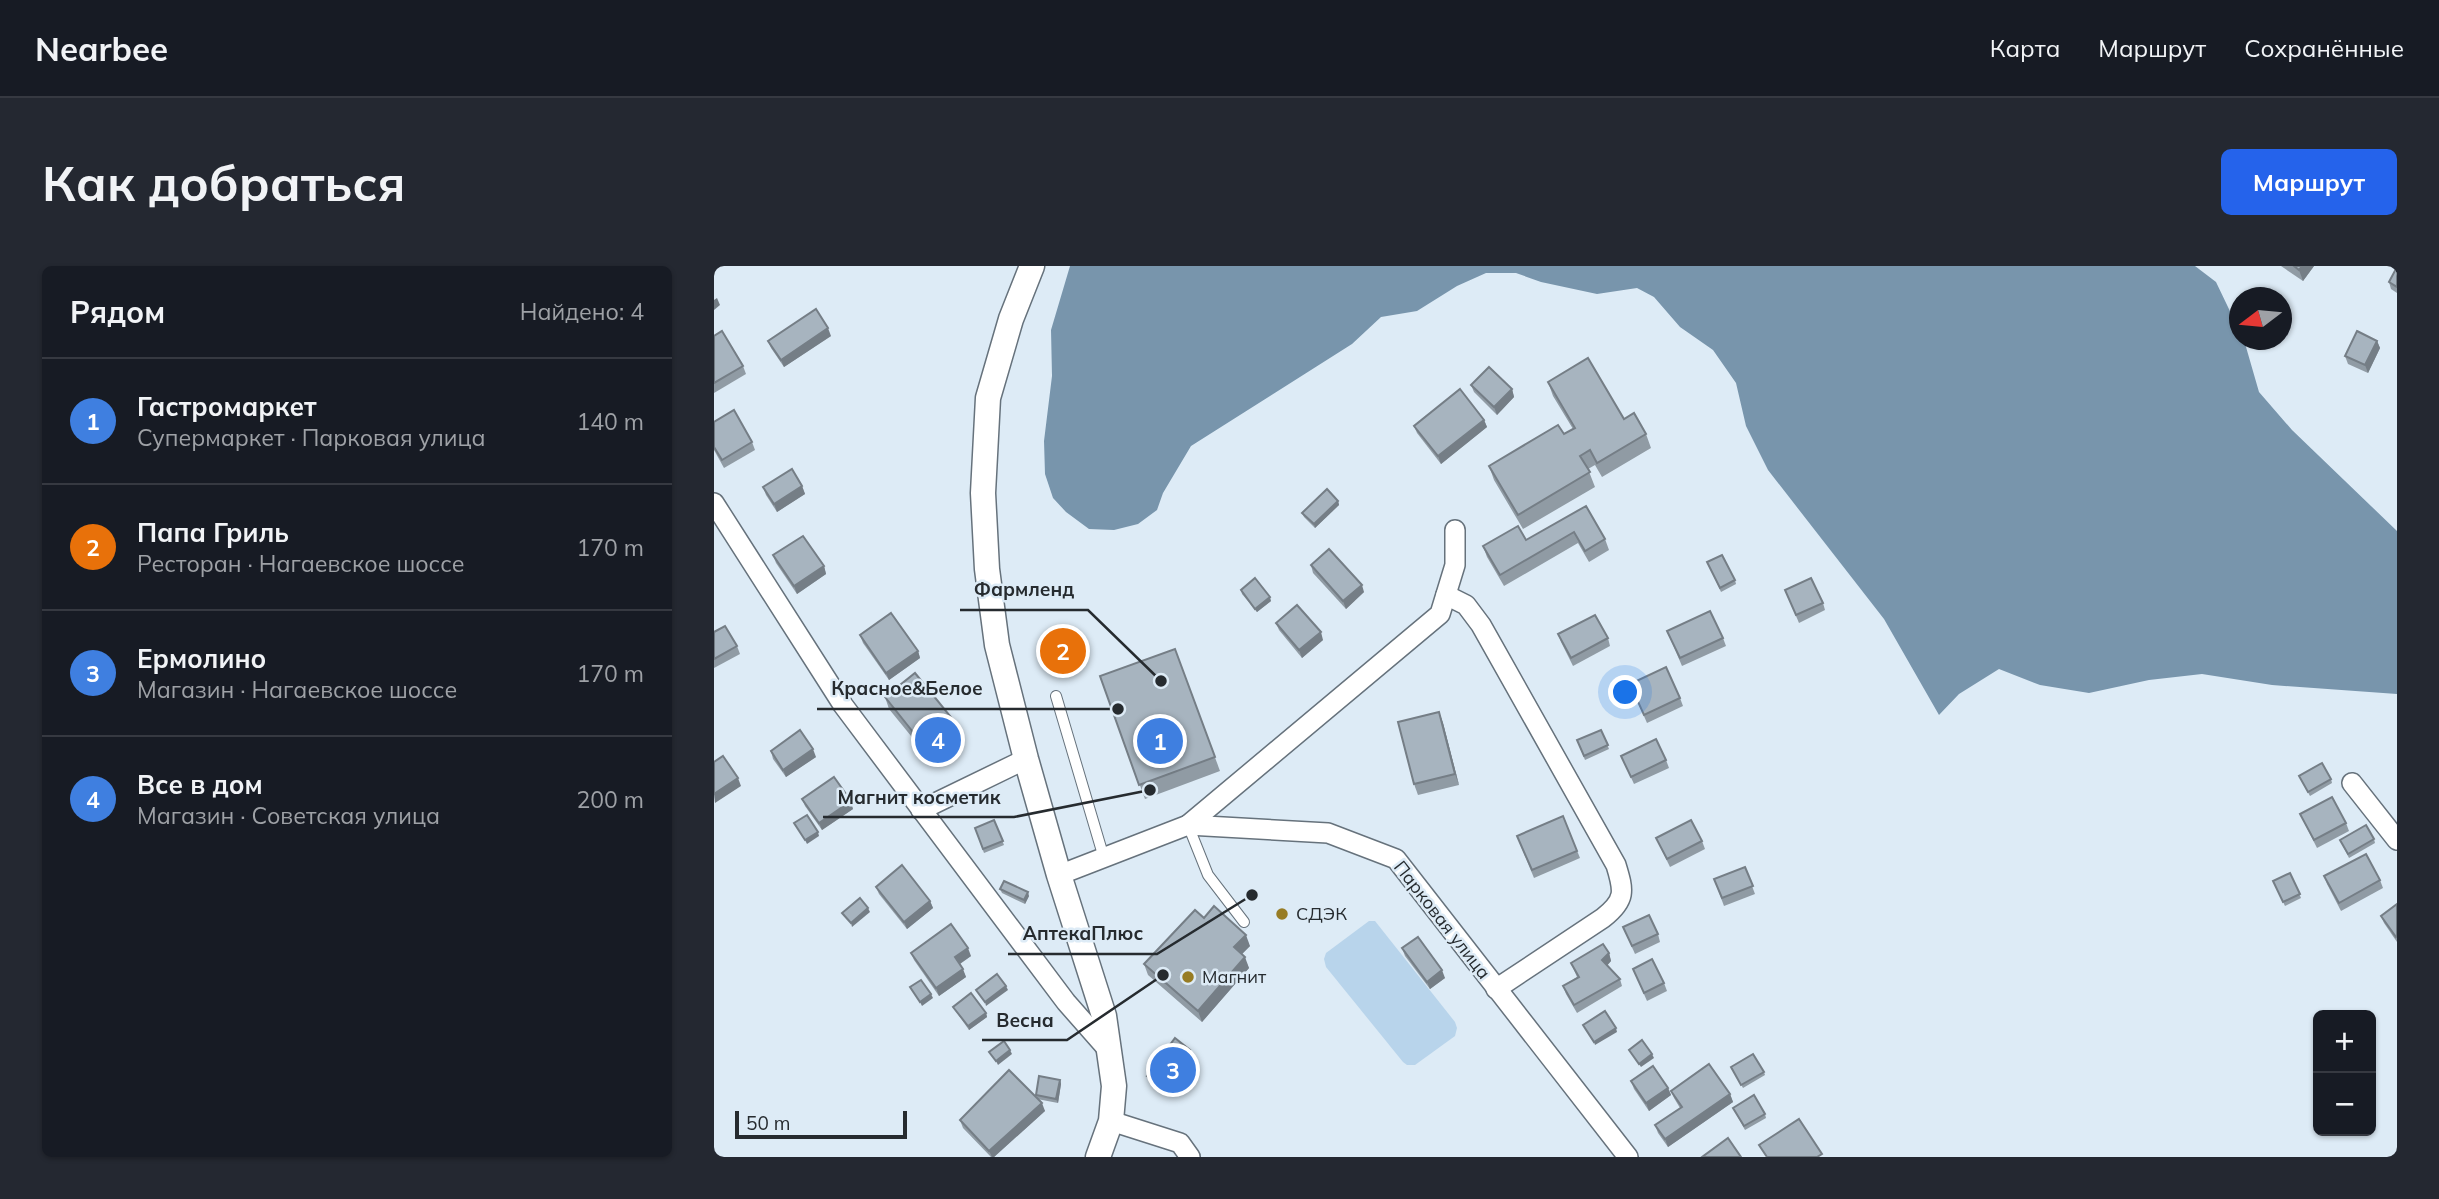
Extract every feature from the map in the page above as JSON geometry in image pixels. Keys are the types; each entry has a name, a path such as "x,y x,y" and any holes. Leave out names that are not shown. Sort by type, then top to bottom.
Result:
{"street":[{"path":"1032,266 1011,318 988,398 983,493 987,569 997,645 1026,759 1059,875 1104,1016 1111,1053 1114,1086 1111,1121 1098,1157"},
{"path":"714,503 843,705 1066,1002 1111,1053"},
{"path":"1188,825 1440,614 1455,565 1455,530"},
{"path":"1446,596 1466,605 1481,625 1616,865 1623,889 1617,907 1496,989"},
{"path":"921,810 1026,759"},
{"path":"2353,783 2397,840"},
{"name":"Парковая улица","path":"1059,875 1188,825 1328,833 1396,859 1628,1157"},
{"path":"1111,1121 1180,1143 1190,1157"}],"lane":[{"path":"1056,696 1104,858"},
{"path":"1188,825 1208,875 1244,922"}],"shaded area":[{"path":"1070,266 2195,266 2216,282 2229,309 2229,350 2247,350 2259,392 2292,430 2397,531 2397,694 2272,685 2202,674 2149,680 2089,693 2040,685 1999,669 1959,694 1939,715 1884,619 1768,470 1746,426 1736,383 1713,350 1680,327 1654,297 1637,288 1597,294 1541,282 1516,273 1486,273 1457,286 1417,311 1381,317 1352,344 1191,446 1163,493 1157,510 1138,524 1114,530 1089,529 1066,512 1053,498 1045,474 1044,441 1052,376 1051,330"},
{"path":"1369,921 1375,921 1457,1028 1455,1036 1415,1065 1403,1062 1326,967 1326,953"}],"building":[{"path":"2397,267 2397,287 2389,282"},
{"path":"816,309 828,328 781,360 768,341"},
{"path":"722,331 743,366 714,383 714,336"},
{"path":"2357,331 2377,341 2365,365 2345,356"},
{"path":"1588,358 1624,419 1634,413 1646,434 1597,463 1590,450 1580,456 1590,472 1518,515 1489,466 1558,425 1564,434 1575,428 1548,382"},
{"path":"1489,367 1512,389 1494,407 1471,385"},
{"path":"1460,389 1484,420 1438,456 1414,426"},
{"path":"734,410 752,442 722,460 714,447 714,422"},
{"path":"792,469 802,486 774,504 763,487"},
{"path":"1327,489 1338,501 1314,524 1302,513"},
{"path":"1586,506 1605,539 1585,551 1574,532 1500,575 1483,546 1518,526 1526,540"},
{"path":"803,536 824,566 794,586 773,555"},
{"path":"1329,549 1362,585 1343,601 1311,565"},
{"path":"1722,555 1735,580 1720,588 1707,562"},
{"path":"1255,578 1270,597 1255,609 1241,590"},
{"path":"1811,578 1823,603 1796,615 1785,590"},
{"path":"1297,605 1321,632 1299,650 1276,623"},
{"path":"1710,611 1723,638 1680,658 1667,631"},
{"path":"891,613 918,651 886,673 860,635"},
{"path":"1595,615 1608,638 1571,658 1558,634"},
{"path":"725,626 737,646 714,659 714,632"},
{"path":"1067,638 1071,649 1053,656 1049,646"},
{"path":"1175,649 1215,757 1139,785 1100,676"},
{"path":"1666,667 1680,698 1644,715 1630,684"},
{"path":"915,673 959,727 929,752 885,697"},
{"path":"1439,712 1455,774 1414,784 1398,722"},
{"path":"800,730 813,749 783,770 771,751"},
{"path":"1601,730 1608,745 1584,756 1577,740"},
{"path":"1656,739 1666,760 1631,777 1621,756"},
{"path":"723,756 738,778 714,794 714,762"},
{"path":"2322,763 2331,779 2308,792 2299,776"},
{"path":"834,777 851,801 819,823 802,799"},
{"path":"2332,797 2346,823 2314,840 2300,814"},
{"path":"807,815 818,832 805,840 794,823"},
{"path":"1563,816 1577,851 1532,870 1517,836"},
{"path":"994,820 1003,841 983,849 975,828"},
{"path":"1691,820 1702,841 1667,859 1656,838"},
{"path":"2366,825 2374,839 2348,854 2340,840"},
{"path":"2366,854 2380,880 2339,903 2324,876"},
{"path":"902,865 930,901 904,922 876,887"},
{"path":"1745,867 1753,886 1722,898 1714,879"},
{"path":"2290,873 2300,894 2283,902 2273,881"},
{"path":"1004,881 1028,892 1024,900 1000,889"},
{"path":"860,898 868,908 851,923 842,913"},
{"path":"2397,904 2397,936 2396,937 2381,916"},
{"path":"1214,906 1246,935 1234,947 1245,957 1198,1011 1144,964 1195,910 1204,918"},
{"path":"1649,915 1658,934 1632,946 1623,927"},
{"path":"951,924 968,948 955,957 963,969 936,988 911,953"},
{"path":"1418,937 1442,970 1427,982 1402,948"},
{"path":"1603,944 1609,953 1602,960 1620,979 1574,1005 1563,986 1579,977 1571,963"},
{"path":"1652,959 1664,983 1644,993 1633,969"},
{"path":"997,974 1006,986 985,1002 976,990"},
{"path":"921,980 931,994 920,1002 910,987"},
{"path":"971,993 986,1013 968,1026 953,1007"},
{"path":"1605,1011 1616,1028 1594,1042 1583,1025"},
{"path":"1175,1038 1190,1050 1163,1087 1147,1076"},
{"path":"1642,1040 1652,1054 1639,1064 1629,1050"},
{"path":"1004,1041 1010,1050 996,1061 989,1052"},
{"path":"1753,1054 1764,1072 1741,1085 1731,1067"},
{"path":"1709,1064 1730,1094 1665,1139 1655,1125 1682,1107 1671,1091"},
{"path":"1653,1066 1668,1088 1646,1103 1631,1081"},
{"path":"1009,1070 1042,1103 989,1151 960,1120"},
{"path":"1039,1076 1060,1080 1056,1099 1036,1095"},
{"path":"1754,1095 1765,1114 1744,1126 1733,1108"},
{"path":"1799,1119 1822,1154 1817,1157 1767,1157 1759,1145"},
{"path":"1728,1138 1741,1157 1702,1157"}],"place":[{"name":"Папа Гриль","path":"1063,651"},
{"name":"Фармленд","path":"1161,681"},
{"name":"Красное&Белое","path":"1118,709"},
{"name":"Все в дом","path":"938,740"},
{"name":"Гастромаркет","path":"1160,741"},
{"name":"Магнит косметик","path":"1150,790"},
{"name":"АптекаПлюс","path":"1252,895"},
{"name":"СДЭК","path":"1282,914"},
{"name":"Весна","path":"1163,975"},
{"name":"Магнит","path":"1188,977"},
{"name":"Ермолино","path":"1173,1070"}]}
